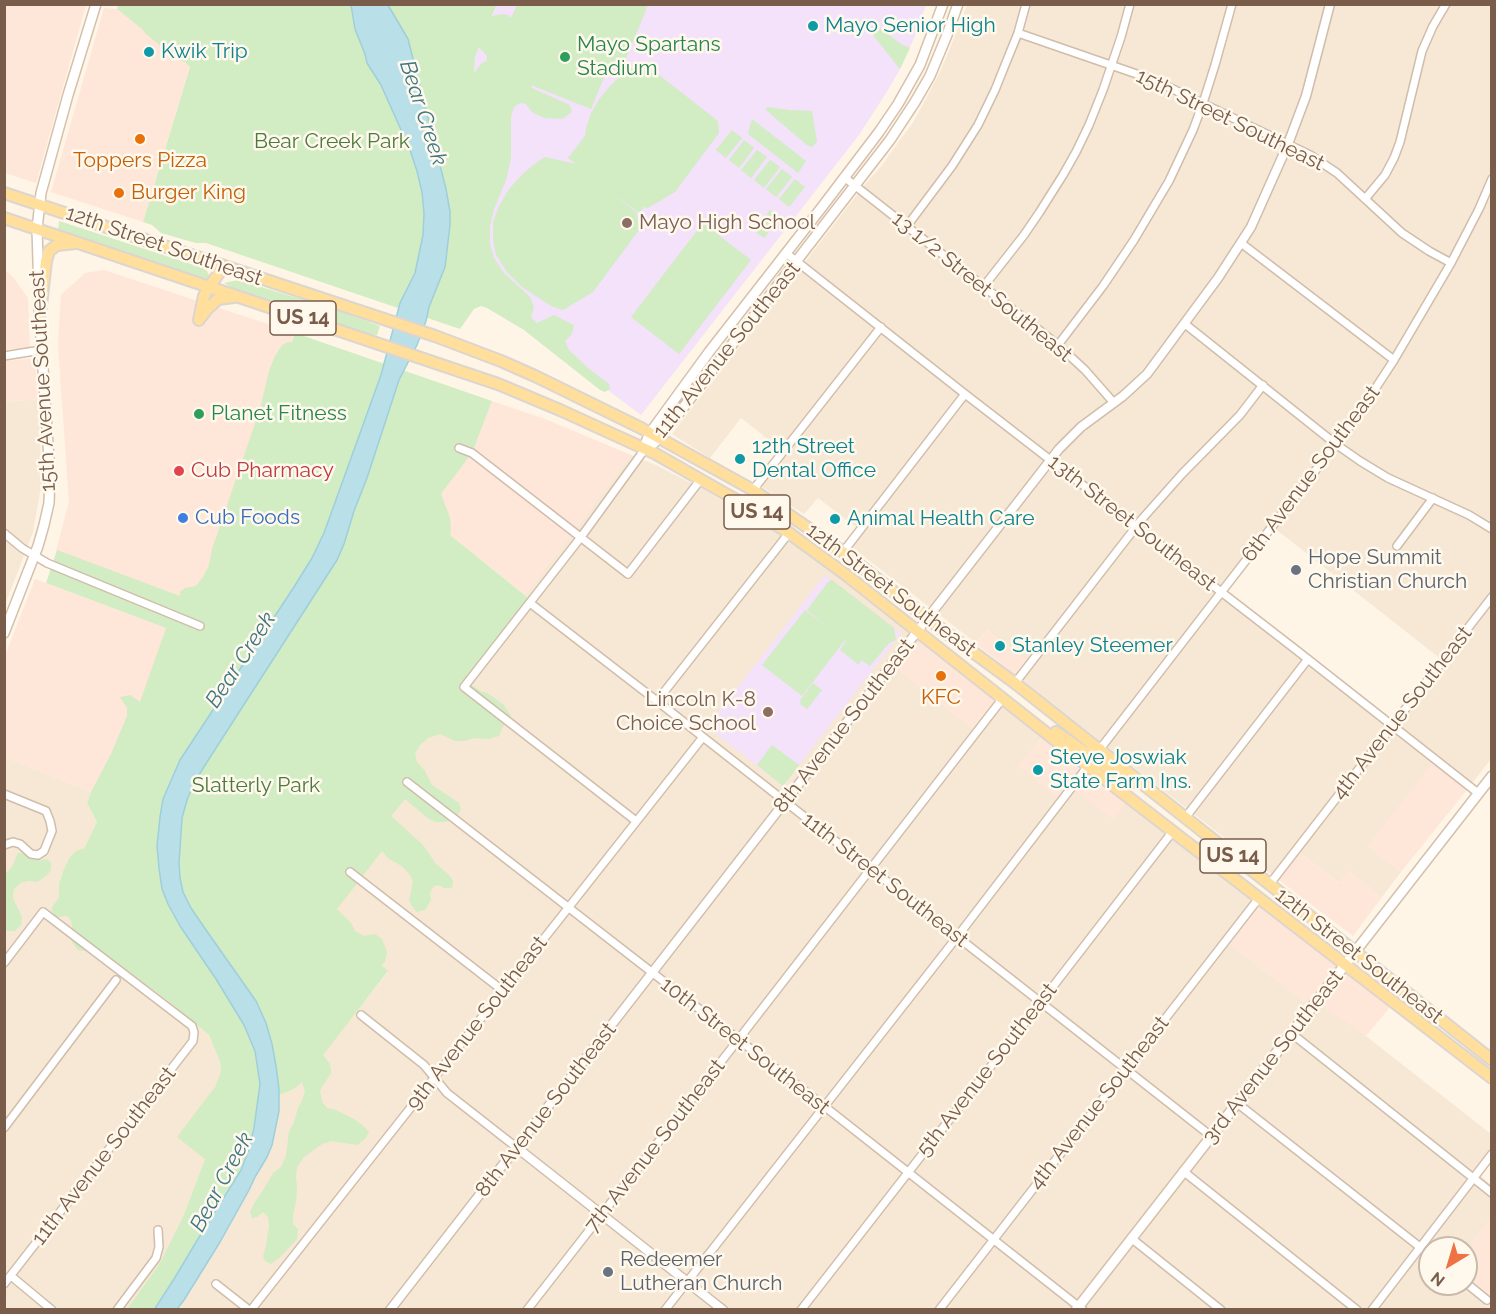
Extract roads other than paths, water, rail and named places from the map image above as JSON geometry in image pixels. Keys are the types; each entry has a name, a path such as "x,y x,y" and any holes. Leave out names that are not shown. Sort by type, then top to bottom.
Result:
{"main road":[{"name":"15th Avenue Southeast","path":"4,633 8,611 34,556 44,525 50,490 47,407 41,350 37,229 39,204 68,95 96,4"},
{"name":"11th Avenue Southeast","path":"654,435 709,352 886,123 907,89 927,47 943,4"},
{"name":"11th Avenue Southeast","path":"645,449 645,442 676,417 798,262 903,122 922,89 947,35 958,4"},
{"name":"12th Street Southeast","path":"4,193 435,336 501,361 535,375 654,435 753,490 843,552 1015,683 1491,1060"},
{"name":"12th Street Southeast","path":"4,218 498,384 645,449 747,506 845,574 1088,766 1491,1078"},
{"path":"40,314 49,251 57,245 79,243"},
{"path":"224,266 204,296 199,320 218,299 238,296"},
{"path":"1041,729 1052,730 1085,752 1096,753 1100,749"},
{"path":"1088,766 1093,762 1101,763 1116,774 1146,786"},
{"name":"3rd Avenue Southeast","path":"1079,1308 1491,776"}],"street":[{"path":"907,226 970,138 995,90 1026,4"},
{"path":"984,286 1024,235 1064,175 1089,125 1113,65 1130,4"},
{"path":"1058,345 1103,286 1134,240 1180,159 1203,102 1232,4"},
{"name":"8th Avenue Southeast","path":"390,1310 1051,459 1081,427 1132,389 1147,374 1185,324 1241,243 1264,199 1306,96 1330,4"},
{"path":"1365,199 1385,175 1394,158 1422,51 1446,4"},
{"name":"15th Street Southeast","path":"1017,33 1154,80 1288,144 1324,164 1402,233 1451,263"},
{"name":"13 1/2 Street Southeast","path":"844,177 1058,345 1085,370 1114,403"},
{"name":"6th Avenue Southeast","path":"1100,749 1356,418 1394,360 1451,263 1491,179"},
{"path":"1241,243 1394,360"},
{"name":"13th Street Southeast","path":"786,253 1478,793"},
{"path":"1185,324 1337,445 1388,478 1469,515 1491,528"},
{"path":"753,490 881,327"},
{"path":"4,356 41,350"},
{"path":"1015,683 1137,526 1176,480 1240,415 1263,385"},
{"path":"843,552 965,394"},
{"path":"459,448 472,453 628,574 700,479"},
{"name":"11th Avenue Southeast","path":"636,821 464,687 581,537 645,449"},
{"path":"1397,546 1432,498"},
{"path":"4,533 47,563 200,626"},
{"path":"657,701 789,533"},
{"name":"4th Avenue Southeast","path":"1269,885 1491,597"},
{"name":"11th Street Southeast","path":"530,603 1211,1136"},
{"path":"1185,818 1308,659"},
{"name":"7th Avenue Southeast","path":"527,1310 1003,698"},
{"name":"9th Avenue Southeast","path":"250,1310 703,737"},
{"path":"665,1310 1088,766"},
{"name":"10th Street Southeast","path":"407,782 824,1106 1079,1308"},
{"path":"4,794 46,811 51,821 52,831 44,851 38,855 31,854 20,844 13,842 4,845"},
{"name":"5th Avenue Southeast","path":"801,1310 1173,831"},
{"path":"350,872 502,990"},
{"name":"4th Avenue Southeast","path":"939,1310 1259,898"},
{"name":"11th Avenue Southeast","path":"4,963 44,912 192,1026 194,1032 193,1041 4,1284"},
{"path":"5,1124 116,980"},
{"path":"360,1015 424,1065 447,1093 723,1310"},
{"path":"1291,1033 1491,1193"},
{"path":"1237,1103 1418,1245"},
{"path":"1428,1236 1491,1154"},
{"path":"1183,1171 1357,1310"},
{"path":"117,1310 156,1258 159,1247 158,1230"},
{"path":"1131,1238 1221,1310"},
{"path":"1372,1310 1418,1250"},
{"path":"10,1276 52,1310"},
{"path":"216,1284 250,1310"},
{"path":"1478,1293 1487,1300"}],"water":[{"name":"Bear Creek","path":"351,5 388,5 408,39 450,212 445,267 417,345 399,380 337,560 207,762 187,800 182,818 179,863 183,892 191,908 256,1001 266,1023 276,1066 279,1111 272,1145 267,1157 220,1242 184,1300 177,1309 154,1310 241,1170 254,1128 260,1084 255,1051 244,1025 180,926 162,889 157,846 163,799 180,760 294,587 324,533 381,375 400,303 415,273 423,235 424,213 417,171 381,85 367,63 355,29"}],"place":[{"name":"Mayo Senior High","path":"813,26"},
{"name":"Kwik Trip","path":"149,52"},
{"name":"Mayo Spartans Stadium","path":"565,57"},
{"name":"Toppers Pizza","path":"140,139"},
{"name":"Burger King","path":"119,193"},
{"name":"Mayo High School","path":"627,223"},
{"name":"Planet Fitness","path":"199,414"},
{"name":"12th Street Dental Office","path":"740,459"},
{"name":"Cub Pharmacy","path":"179,471"},
{"name":"Cub Foods","path":"183,518"},
{"name":"Animal Health Care","path":"835,519"},
{"name":"Hope Summit Christian Church","path":"1296,570"},
{"name":"Stanley Steemer","path":"1000,646"},
{"name":"KFC","path":"941,676"},
{"name":"Lincoln K-8 Choice School","path":"768,712"},
{"name":"Steve Joswiak State Farm Ins.","path":"1038,770"},
{"name":"Redeemer Lutheran Church","path":"608,1272"}],"park label":[{"name":"Bear Creek Park","path":"332,142"},
{"name":"Slatterly Park","path":"256,786"}]}
